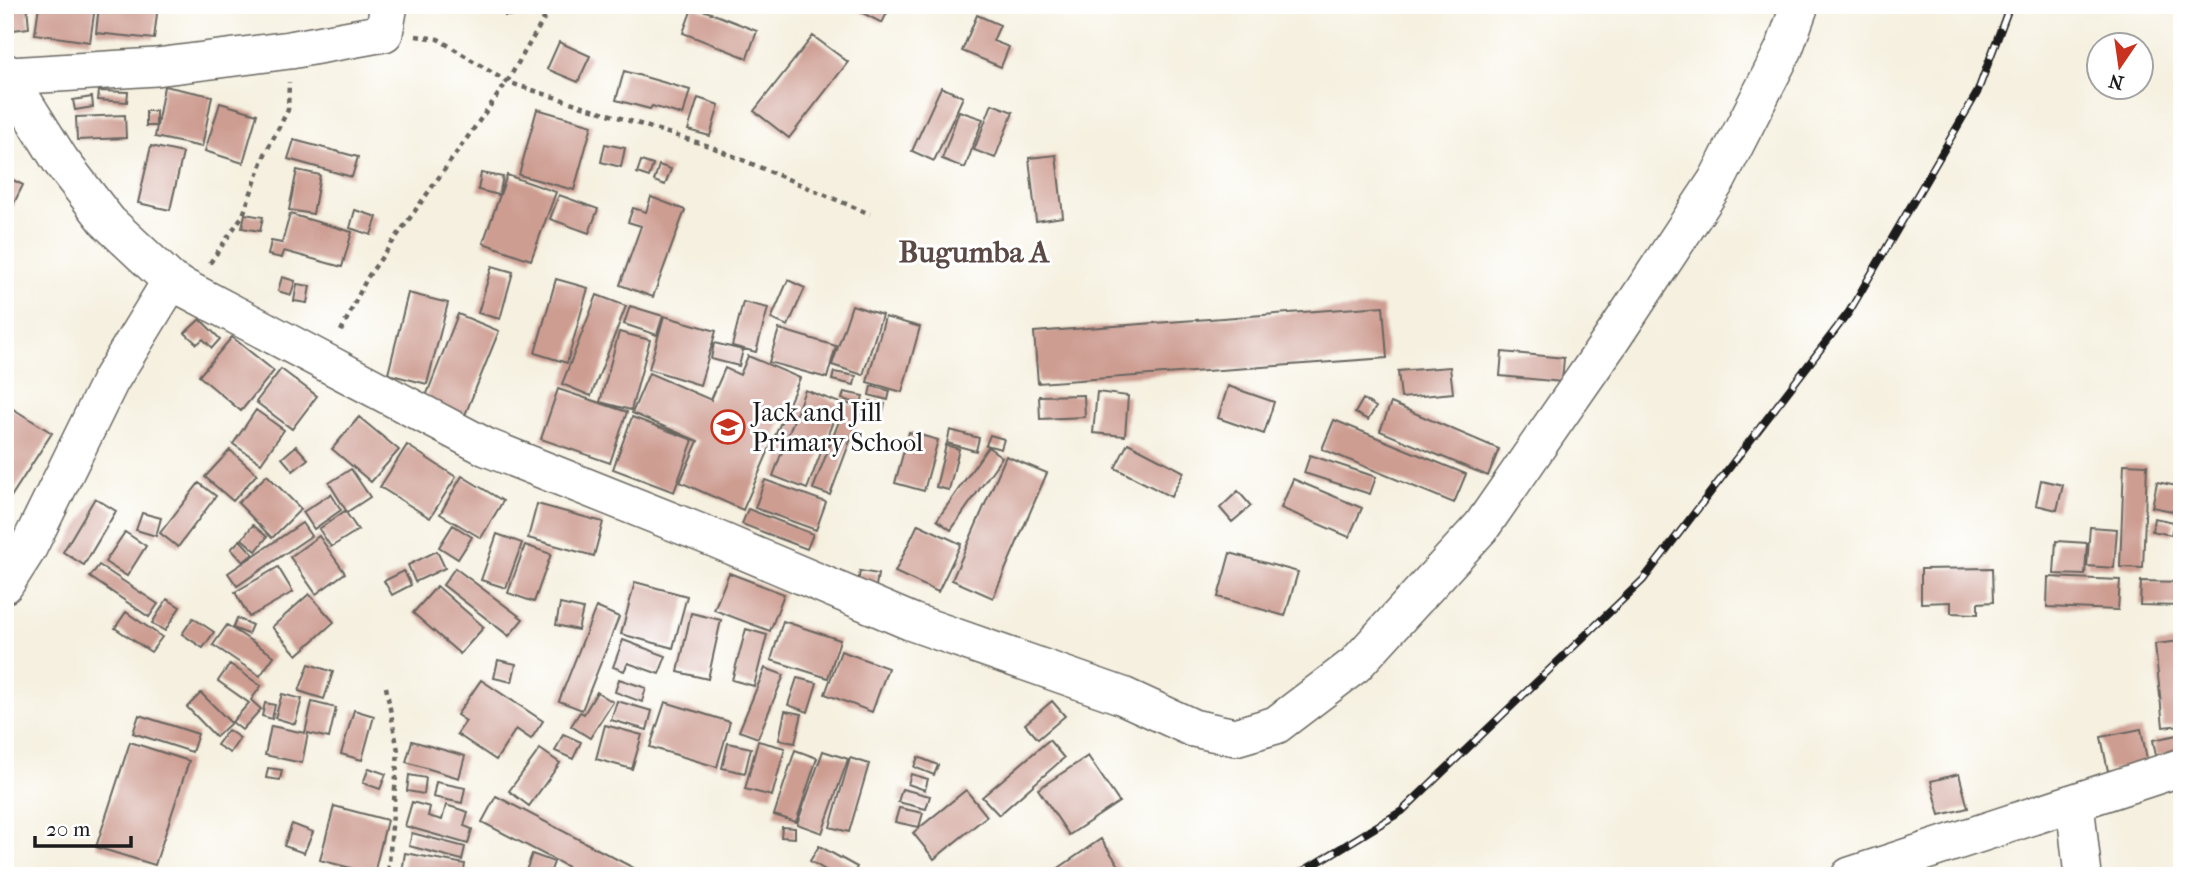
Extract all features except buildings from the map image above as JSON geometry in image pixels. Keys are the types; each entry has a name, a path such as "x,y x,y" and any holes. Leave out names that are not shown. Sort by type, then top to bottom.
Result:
{"street":[{"path":"387,19 290,50 156,67 7,74 60,160 107,222 181,286 486,447 716,539 912,622 1123,696 1193,728 1235,737 1276,725 1355,665 1482,526 1611,340 1717,180 1784,49 1800,5"},
{"path":"5,584 28,548 110,381 181,286"},
{"path":"1850,876 2182,767"},
{"path":"2075,803 2083,876"}],"path":[{"path":"323,362 345,326 367,278 507,82 552,5"},
{"path":"387,19 438,39 507,82 712,147 870,214"},
{"path":"181,286 243,215 265,154 288,110 290,50"},
{"path":"386,687 398,751 388,876"}],"railway":[{"path":"1295,876 1402,811 1643,580 1849,312 1977,93 2010,5"}],"place":[{"name":"Jack and Jill Primary School","path":"728,427"}],"district":[{"name":"Bugumba A","path":"974,252"}]}
